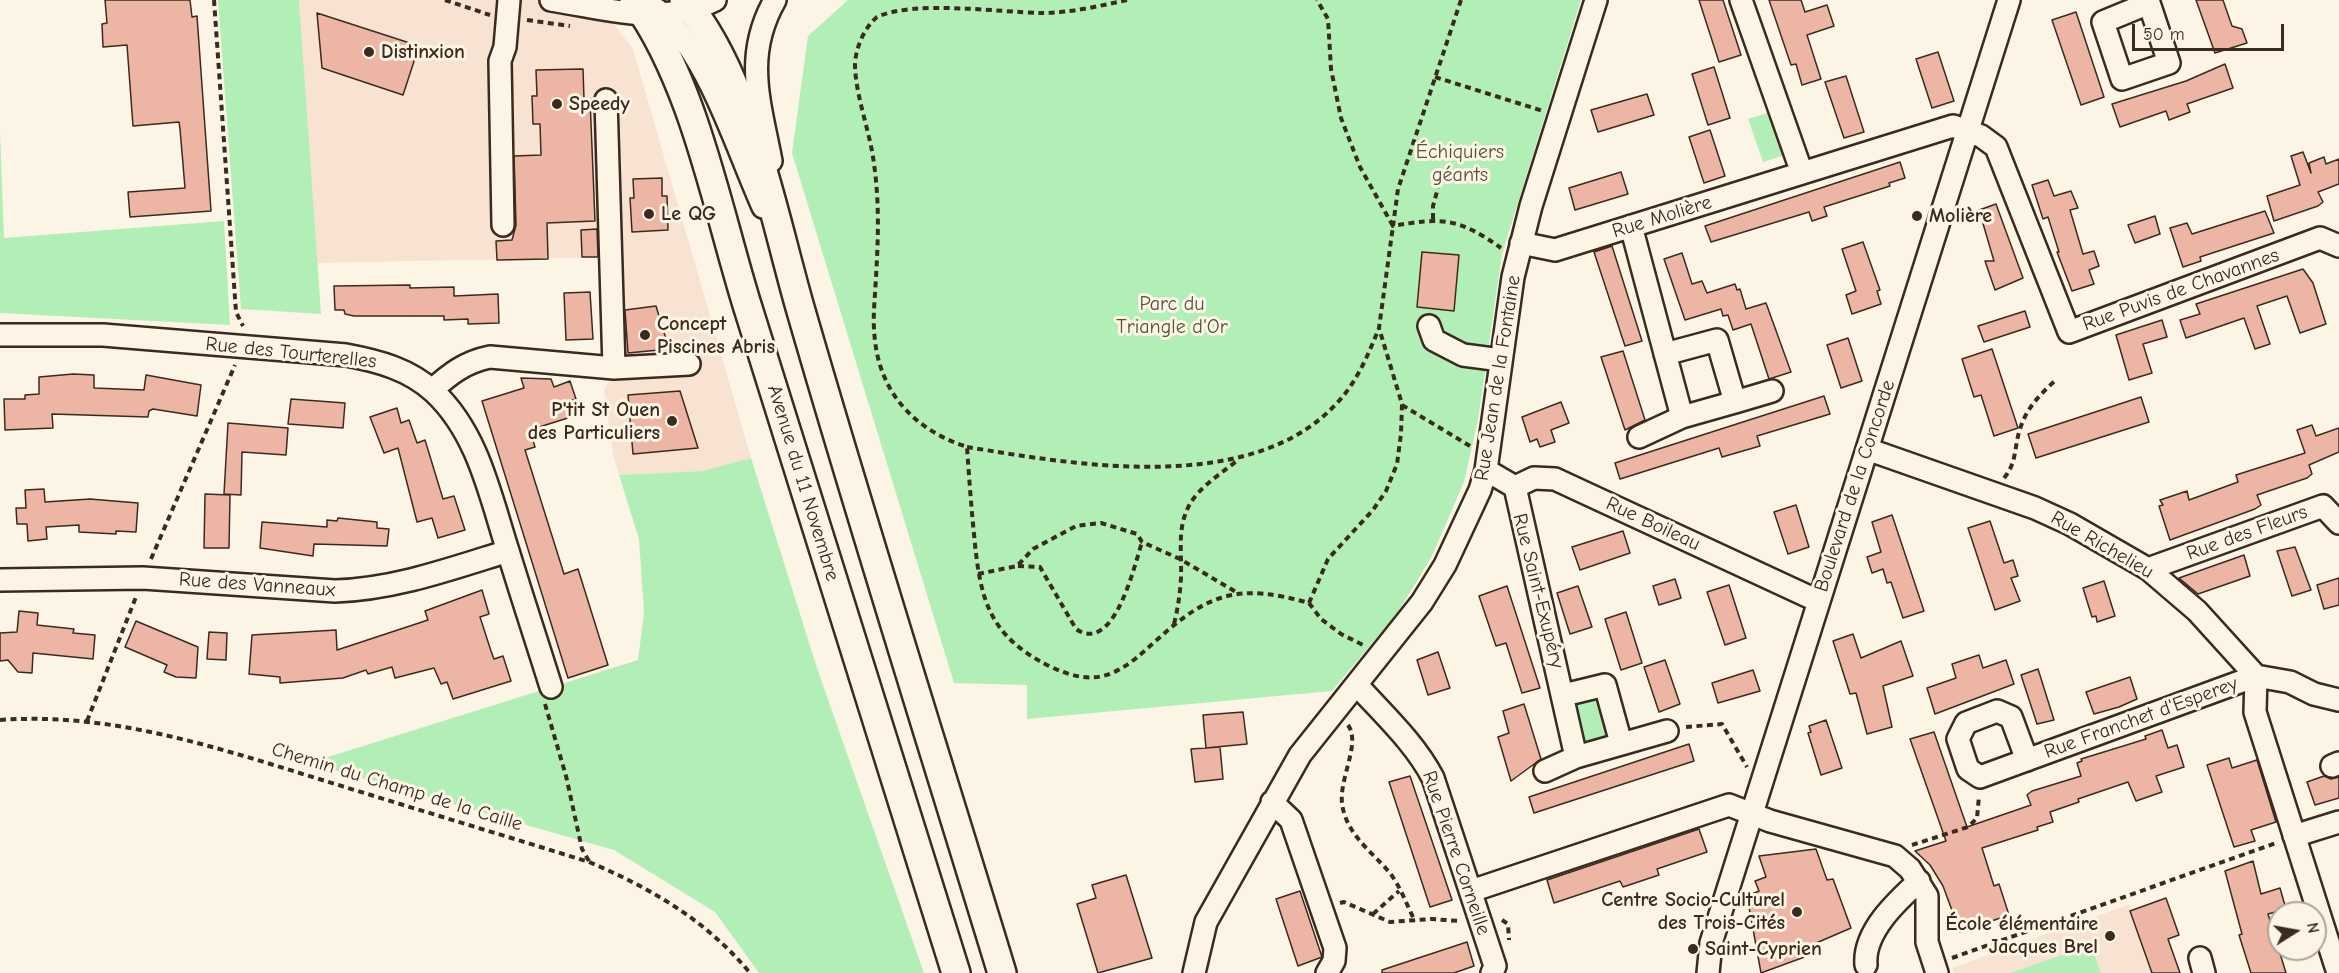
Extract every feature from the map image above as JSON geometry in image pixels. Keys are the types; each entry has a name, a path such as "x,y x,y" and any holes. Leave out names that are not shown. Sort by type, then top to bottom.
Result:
{"main road":[{"path":"668,5 728,70 746,120 800,309 1002,973"},
{"name":"Avenue du 11 Novembre","path":"668,5 668,58 692,121 733,260 956,973"}],"street":[{"path":"551,0 668,5"},
{"path":"775,0 764,24 754,72 789,265"},
{"name":"Rue Jean de la Fontaine","path":"1201,968 1206,922 1272,801 1300,754 1410,620 1445,564 1480,490 1487,462 1519,251 1596,0"},
{"path":"1742,0 1802,173"},
{"name":"Boulevard de la Concorde","path":"1708,973 1711,942 2009,0"},
{"path":"503,225 500,61 505,47 508,9"},
{"path":"606,100 614,368"},
{"name":"Rue Molière","path":"1519,251 1556,250 1953,126 1968,132"},
{"name":"Rue Puvis de Chavannes","path":"1968,132 1981,136 1996,147 2069,332 2320,238 2339,246"},
{"path":"1631,226 1682,417"},
{"path":"1429,326 1434,340 1463,355 1501,360"},
{"name":"Rue des Tourterelles","path":"0,335 103,334 239,359 346,356 382,362 432,390 451,410 467,434 485,477 551,687"},
{"path":"1665,354 1717,340 1735,402"},
{"path":"432,390 451,373 471,361 489,357 614,368 689,364"},
{"path":"1639,437 1682,417 1772,391"},
{"name":"Rue Richelieu","path":"1867,449 1993,493 2070,524 2148,568 2197,611 2256,676"},
{"path":"1487,462 1515,487"},
{"name":"Rue Boileau","path":"1515,487 1534,478 1555,479 1818,602"},
{"name":"Rue Saint-Exupéry","path":"1515,487 1576,757"},
{"name":"Rue des Fleurs","path":"2148,568 2323,506 2339,523"},
{"name":"Rue des Vanneaux","path":"0,580 143,578 334,591 366,590 429,577 508,551"},
{"path":"2338,973 2255,711 2256,676 2290,682 2314,694 2339,700"},
{"name":"Rue Franchet d'Esperey","path":"2027,760 2011,717 1997,711 1966,723 1958,739 1968,770 1980,777 2027,760 2256,676"},
{"name":"Rue Pierre Corneille","path":"1357,685 1426,764 1433,778 1495,966 1492,973"},
{"name":"Rue Saint-Exupéry","path":"1563,695 1605,685 1621,743"},
{"path":"1545,771 1576,757 1667,731"},
{"path":"1272,801 1291,820 1322,907 1335,948 1334,961 1327,973"},
{"path":"1471,891 1729,806 1752,815 1895,856 1919,881 1927,896 1927,942 1936,968"},
{"path":"2294,836 2339,822"},
{"path":"1866,965 1869,942 1884,918 1919,881"}],"path":[{"path":"87,721 143,578 239,359 243,322 236,312 214,0"},
{"path":"445,0 508,9 578,27"},
{"path":"1127,0 1071,11 1042,13 934,2 917,3 897,7 878,16 866,28 855,64 869,129 878,202 873,327 877,355 884,376 906,411 947,441 967,447 1041,459 1116,466 1180,465 1238,460"},
{"path":"1317,0 1328,19 1331,69 1341,118 1360,167 1393,226"},
{"path":"1174,624 1180,601 1179,532 1187,510 1197,494 1238,460 1286,440 1321,418 1337,404 1366,362 1380,328 1398,189 1461,0"},
{"path":"1435,77 1559,117"},
{"path":"1434,219 1433,206 1438,188"},
{"path":"1393,226 1434,219 1477,230 1519,251"},
{"path":"1309,603 1328,559 1373,510 1386,491 1397,464 1402,404 1380,328"},
{"path":"228,365 239,359"},
{"path":"1993,493 2009,472 2016,455 2020,429 2037,397 2056,380"},
{"path":"1402,404 1463,443 1487,462"},
{"path":"967,447 978,574 985,605 1003,633 1038,661 1079,678 1099,677 1127,666 1174,624 1198,607 1236,593 1275,595 1309,603 1341,634 1361,642 1378,658"},
{"path":"1017,566 1034,549 1057,534 1092,523 1137,534 1142,543 1180,559 1236,593"},
{"path":"978,574 1017,566 1040,567 1076,629 1084,634 1095,635 1103,631 1111,620 1130,582 1142,543"},
{"path":"551,687 543,698 566,776 582,849 589,862"},
{"path":"1335,711 1350,727 1354,739 1340,789 1343,810 1352,832 1391,874 1415,921"},
{"name":"Chemin du Champ de la Caille","path":"0,720 41,717 87,721 189,739 589,862 648,889 698,921 736,956 750,973"},
{"path":"1667,731 1722,724 1742,761 1761,783"},
{"path":"1895,856 1918,841 1968,827 1977,818 1980,777"},
{"path":"1936,968 1983,948 2294,836"},
{"path":"1372,914 1400,891"},
{"path":"1322,907 1344,902 1390,922 1431,919 1481,922 1499,918 1508,924 1509,944"}],"shaded area":[{"path":"299,0 595,0 633,49 751,458 702,471 619,475 613,454 604,390 610,380 624,379 616,257 317,263"},
{"name":"École élémentaire Jacques Brel","path":"2166,898 2179,935 2168,939 2180,973 1954,973 1952,968 2130,904 2132,910"}],"green space":[{"path":"218,0 299,0 321,314 241,309"},
{"name":"Parc du Triangle d'Or","path":"848,0 1581,0 1502,254 1478,420 1464,482 1432,556 1398,612 1332,691 1027,719 1027,685 954,683 792,153 808,36"},
{"path":"1774,111 1788,154 1763,162 1748,119"},
{"path":"0,130 4,238 224,221 230,325 0,313"},
{"path":"751,458 817,668 924,973 759,973 715,912 614,850 309,763 638,660 644,613 639,539 619,475 702,471"},
{"path":"1602,690 1615,741 1581,750 1568,699"},
{"path":"2091,945 2101,973 2010,973"}],"building":[{"path":"105,0 190,0 192,17 197,16 211,211 130,217 128,192 185,188 180,129 179,122 133,126 127,45 103,47 102,24 107,23"},
{"path":"1699,0 1723,0 1741,55 1719,62"},
{"path":"1769,0 1801,0 1805,12 1827,5 1834,26 1807,35 1821,79 1802,85 1796,64 1791,65"},
{"path":"2196,0 2223,0 2232,26 2242,29 2247,43 2215,53"},
{"path":"2076,12 2104,97 2081,105 2052,20"},
{"path":"317,13 419,46 403,95 322,68"},
{"path":"1938,52 1954,101 1932,108 1916,59"},
{"path":"2225,64 2233,88 2187,104 2190,112 2169,120 2166,111 2120,127 2112,104 2186,81"},
{"path":"1714,67 1730,118 1708,125 1692,74"},
{"path":"583,69 584,99 590,99 595,221 547,223 548,259 497,260 496,241 512,240 516,225 514,156 541,155 540,124 533,124 532,96 537,96 536,70"},
{"path":"1846,76 1864,132 1844,138 1825,82"},
{"path":"1647,94 1654,115 1598,132 1591,110"},
{"path":"1710,130 1725,176 1704,183 1689,137"},
{"path":"2303,152 2311,173 2309,163 2324,157 2326,164 2339,159 2339,184 2318,192 2323,202 2318,206 2274,221 2267,196 2300,185 2291,156"},
{"path":"1900,162 1905,178 1889,183 1890,186 1824,207 1827,216 1812,221 1809,212 1711,242 1705,226"},
{"path":"1621,172 1628,194 1575,210 1569,188"},
{"name":"Le QG","path":"662,178 662,196 667,196 668,230 632,232 630,198 634,198 633,179"},
{"path":"2048,180 2054,196 2071,191 2078,208 2070,210 2083,254 2094,251 2099,266 2089,270 2094,284 2072,291 2057,252 2059,252 2048,217 2043,219 2032,185"},
{"path":"1996,204 2023,278 1995,290 1985,261 1994,261 1979,210"},
{"path":"2265,211 2274,233 2200,257 2201,261 2183,267 2170,228 2187,223 2192,234"},
{"path":"2155,216 2160,234 2135,243 2128,225"},
{"path":"597,229 598,257 582,257 581,230"},
{"path":"1863,242 1880,290 1877,291 1881,304 1852,314 1846,295 1856,291 1842,249"},
{"path":"1612,246 1642,341 1625,346 1594,252"},
{"path":"1422,252 1459,255 1454,311 1417,307"},
{"path":"1682,253 1692,284 1702,281 1707,293 1735,284 1737,290 1740,289 1746,309 1766,303 1791,372 1769,379 1751,324 1733,330 1728,315 1723,316 1721,309 1685,320 1664,259"},
{"path":"2303,269 2313,283 2326,324 2300,333 2287,296 2257,306 2270,344 2255,349 2244,318 2186,338 2180,320 2200,314 2196,304"},
{"path":"410,285 410,288 454,287 454,296 498,294 499,323 468,324 468,319 444,320 444,316 354,316 345,314 344,310 335,310 334,286"},
{"path":"590,292 593,339 566,340 564,293"},
{"path":"656,306 669,349 628,353 625,310"},
{"path":"2025,311 2030,327 1984,342 1978,326"},
{"path":"2162,320 2167,337 2143,344 2152,373 2129,380 2116,335"},
{"path":"1848,338 1862,381 1841,388 1827,345"},
{"path":"1992,349 2018,428 1994,436 1981,395 1974,397 1962,359"},
{"path":"1623,351 1645,420 1625,430 1601,357"},
{"path":"94,375 94,388 144,390 146,375 201,385 197,416 153,409 149,411 148,417 52,414 53,428 5,430 4,399 25,399 25,395 39,394 39,377"},
{"path":"521,378 551,379 554,387 570,381 576,399 570,401 574,416 530,430 535,447 525,450 564,574 578,569 608,665 568,678 482,401 524,388"},
{"path":"680,391 698,448 633,454 628,395"},
{"path":"1824,396 1830,414 1757,436 1760,446 1722,457 1719,448 1620,479 1615,463"},
{"path":"2141,397 2149,422 2036,458 2028,434"},
{"path":"291,399 345,403 343,428 288,424"},
{"path":"1561,402 1569,423 1551,430 1555,442 1540,447 1537,439 1530,442 1522,417"},
{"path":"397,408 401,423 409,420 417,443 425,440 443,499 454,496 465,530 438,538 432,518 417,522 398,448 384,453 370,417"},
{"path":"228,423 288,428 286,455 242,452 241,495 224,494"},
{"path":"2312,425 2316,436 2339,428 2339,452 2309,465 2312,474 2307,478 2257,495 2261,505 2255,509 2170,540 2159,506 2163,505 2160,500 2187,491 2189,500 2238,482 2236,475 2305,453 2297,430"},
{"path":"44,489 45,502 90,499 138,503 136,532 116,531 116,534 79,532 79,525 46,527 47,539 28,541 27,524 17,524 16,508 26,508 25,490"},
{"path":"205,494 230,495 229,548 204,548"},
{"path":"1796,505 1809,547 1788,554 1774,512"},
{"path":"1892,515 1924,611 1903,618 1891,582 1887,583 1883,569 1872,573 1867,557 1881,552 1872,522"},
{"path":"338,518 377,522 377,528 389,529 387,546 314,544 313,556 260,548 262,522 327,527 327,520 337,521"},
{"path":"1990,521 2004,563 2013,560 2018,576 2011,578 2020,601 1995,610 1968,528"},
{"path":"1623,531 1630,553 1580,570 1572,547"},
{"path":"2295,547 2311,590 2292,596 2277,551"},
{"path":"2244,555 2250,576 2198,594 2179,578"},
{"path":"2339,578 2339,605 2324,609 2317,585"},
{"path":"1675,579 1681,598 1659,605 1653,586"},
{"path":"2104,581 2115,616 2097,622 2096,616 2092,617 2083,588"},
{"path":"1729,585 1746,638 1725,645 1707,592"},
{"path":"1507,586 1540,688 1522,693 1506,643 1496,646 1479,596"},
{"path":"1578,586 1592,627 1570,634 1557,593"},
{"path":"482,590 489,614 480,617 494,659 503,656 511,681 453,699 447,682 441,684 434,668 395,678 392,667 368,674 366,670 343,678 280,683 280,677 249,674 252,635 336,630 337,650 428,620 425,611"},
{"path":"19,611 38,613 37,625 74,629 73,633 95,635 93,659 33,653 32,673 18,672 8,660 0,661 0,633 17,632"},
{"path":"1626,612 1642,663 1621,670 1605,619"},
{"path":"136,621 198,647 196,678 176,677 164,672 167,665 125,647"},
{"path":"209,632 227,633 226,660 207,659"},
{"path":"1853,634 1861,658 1901,641 1913,676 1883,686 1892,727 1867,734 1856,693 1850,694 1833,641"},
{"path":"1438,652 1450,688 1428,695 1417,660"},
{"path":"1979,655 1983,668 2006,660 2014,684 1935,714 1927,688 1956,678 1952,664"},
{"path":"1665,660 1680,704 1659,712 1644,667"},
{"path":"2038,669 2054,720 2037,724 2021,675"},
{"path":"1753,670 1760,691 1718,703 1712,683"},
{"path":"2130,677 2137,699 2094,714 2086,692"},
{"path":"1524,704 1541,759 1511,781 1498,737 1509,733 1503,711"},
{"path":"1243,712 1247,744 1206,748 1203,715"},
{"path":"1826,720 1842,768 1821,775 1808,733 1811,732 1809,726"},
{"path":"2162,730 2168,748 2177,745 2184,767 2156,776 2162,792 2136,801 2128,782 2078,799 2079,802 2050,812 2053,822 2037,827 2038,830 1982,848 1994,886 1999,884 2009,915 1960,932 1943,886 1930,865 1915,851 1946,841 1910,739 1934,732 1967,827 2031,805 2027,795 2032,791 2081,776 2077,763 2082,761 2081,759 2146,739 2145,736"},
{"path":"1689,744 1694,761 1534,813 1529,797"},
{"path":"1220,747 1223,779 1195,782 1191,749"},
{"path":"2229,758 2232,768 2257,760 2276,822 2251,830 2255,841 2234,847 2207,765"},
{"path":"1410,776 1452,900 1430,907 1389,782"},
{"path":"2324,776 2331,779 2339,777 2339,798 2315,805 2307,782"},
{"path":"1699,829 1707,852 1657,869 1659,875 1623,887 1620,881 1554,903 1547,880"},
{"name":"Centre Socio-Culturel des Trois-Cités","path":"1816,849 1827,880 1833,879 1851,928 1807,947 1810,955 1761,973 1747,896 1759,891 1755,881 1766,877 1759,856"},
{"path":"2253,861 2261,894 2280,888 2284,901 2267,901 2267,961 2282,961 2286,973 2251,973 2239,935 2242,934 2225,871"},
{"path":"1126,875 1152,958 1098,973 1077,904 1096,898 1092,885"},
{"path":"1300,891 1322,957 1298,966 1276,899"},
{"path":"2166,898 2179,935 2168,939 2180,973 2152,973 2130,911"},
{"path":"1467,942 1474,966 1454,973 1382,973 1382,970"}],"place":[{"name":"Distinxion","path":"369,52"},
{"name":"Speedy","path":"557,104"},
{"name":"Le QG","path":"649,214"},
{"name":"Molière","path":"1917,216"},
{"name":"Concept Piscines Abris","path":"645,335"},
{"name":"P'tit St Ouen des Particuliers","path":"672,421"},
{"name":"Centre Socio-Culturel des Trois-Cités","path":"1797,912"},
{"name":"École élémentaire Jacques Brel","path":"2110,936"},
{"name":"Saint-Cyprien","path":"1693,949"}],"park label":[{"name":"Échiquiers géants","path":"1460,164"}]}
